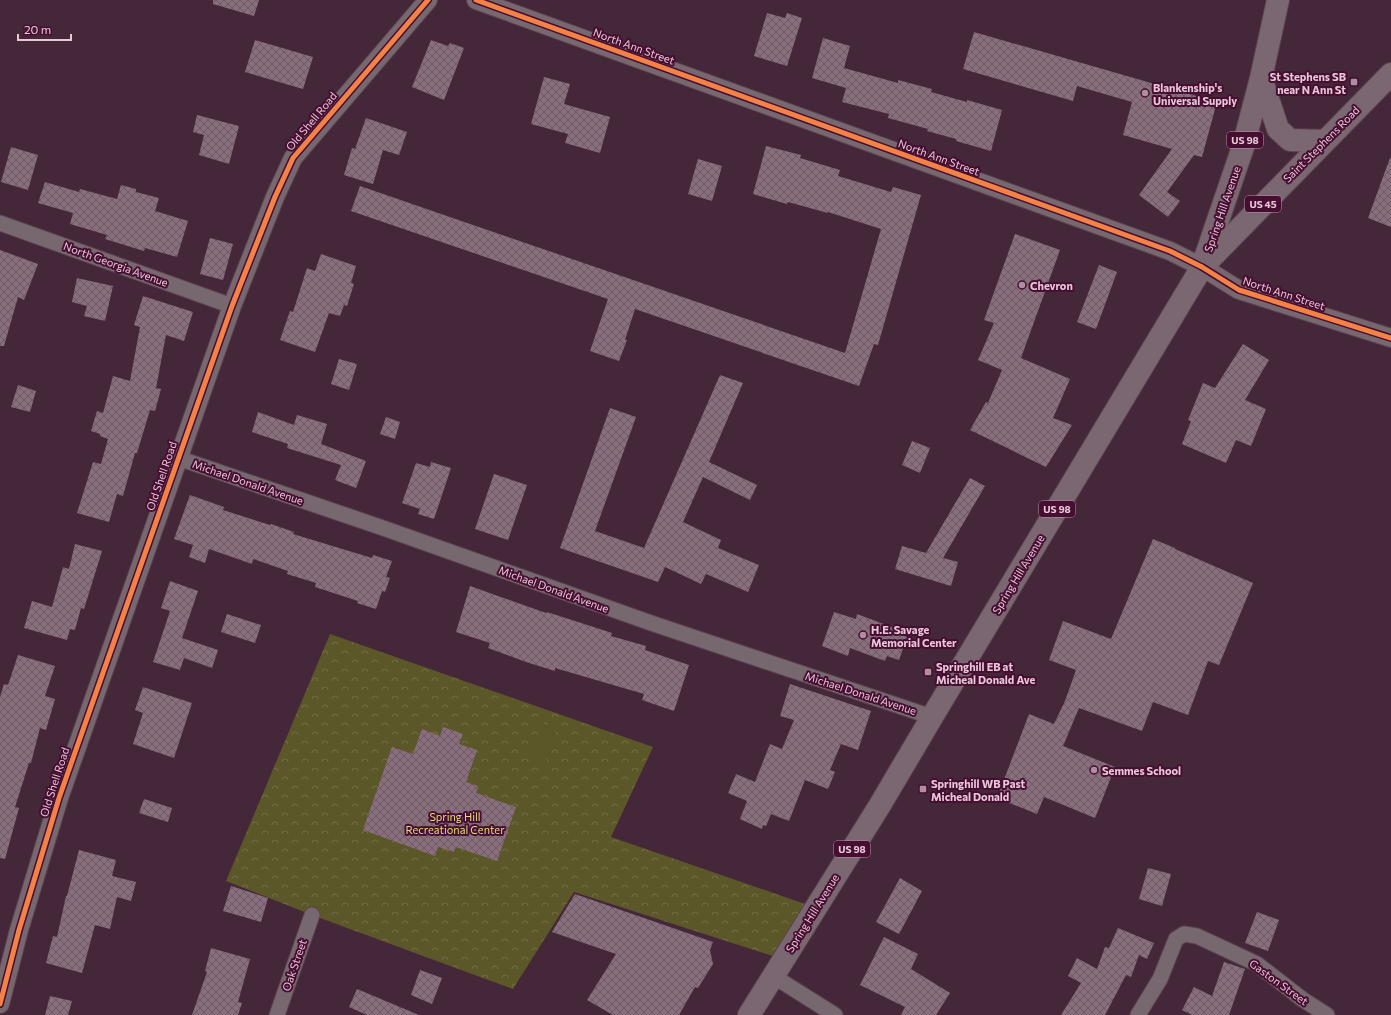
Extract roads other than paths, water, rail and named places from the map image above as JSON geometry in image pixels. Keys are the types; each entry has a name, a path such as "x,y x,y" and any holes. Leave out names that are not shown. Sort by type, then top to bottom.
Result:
{"main road":[{"name":"Spring Hill Avenue","path":"749,1015 880,805 1202,267 1243,147 1261,78 1278,0"},
{"name":"Saint Stephens Road","path":"1202,267 1391,74"},
{"path":"1261,78 1278,129 1290,140 1325,141"}],"street":[{"name":"Old Shell Road","path":"0,1004 19,930 59,798 232,306 275,197 293,158 428,0"},
{"name":"North Ann Street","path":"476,0 1170,251 1202,267 1238,290 1391,338"},
{"name":"North Georgia Avenue","path":"0,222 232,306"},
{"name":"Michael Donald Avenue","path":"178,458 383,528 651,623 932,717"},
{"name":"Oak Street","path":"277,1015 312,915"},
{"name":"Gaston Street","path":"1138,1015 1160,979 1176,939 1184,934 1197,936 1257,964 1302,999 1327,1015"},
{"path":"773,976 835,1015"}],"place":[{"name":"St Stephens SB near N Ann St","path":"1354,82"},
{"name":"Blankenship's Universal Supply","path":"1145,93"},
{"name":"Chevron","path":"1022,285"},
{"name":"H.E. Savage Memorial Center","path":"863,635"},
{"name":"Springhill EB at Micheal Donald Ave","path":"928,672"},
{"name":"Semmes School","path":"1094,770"},
{"name":"Springhill WB Past Micheal Donald","path":"923,789"}],"park label":[{"name":"Spring Hill Recreational Center","path":"455,822"}]}
